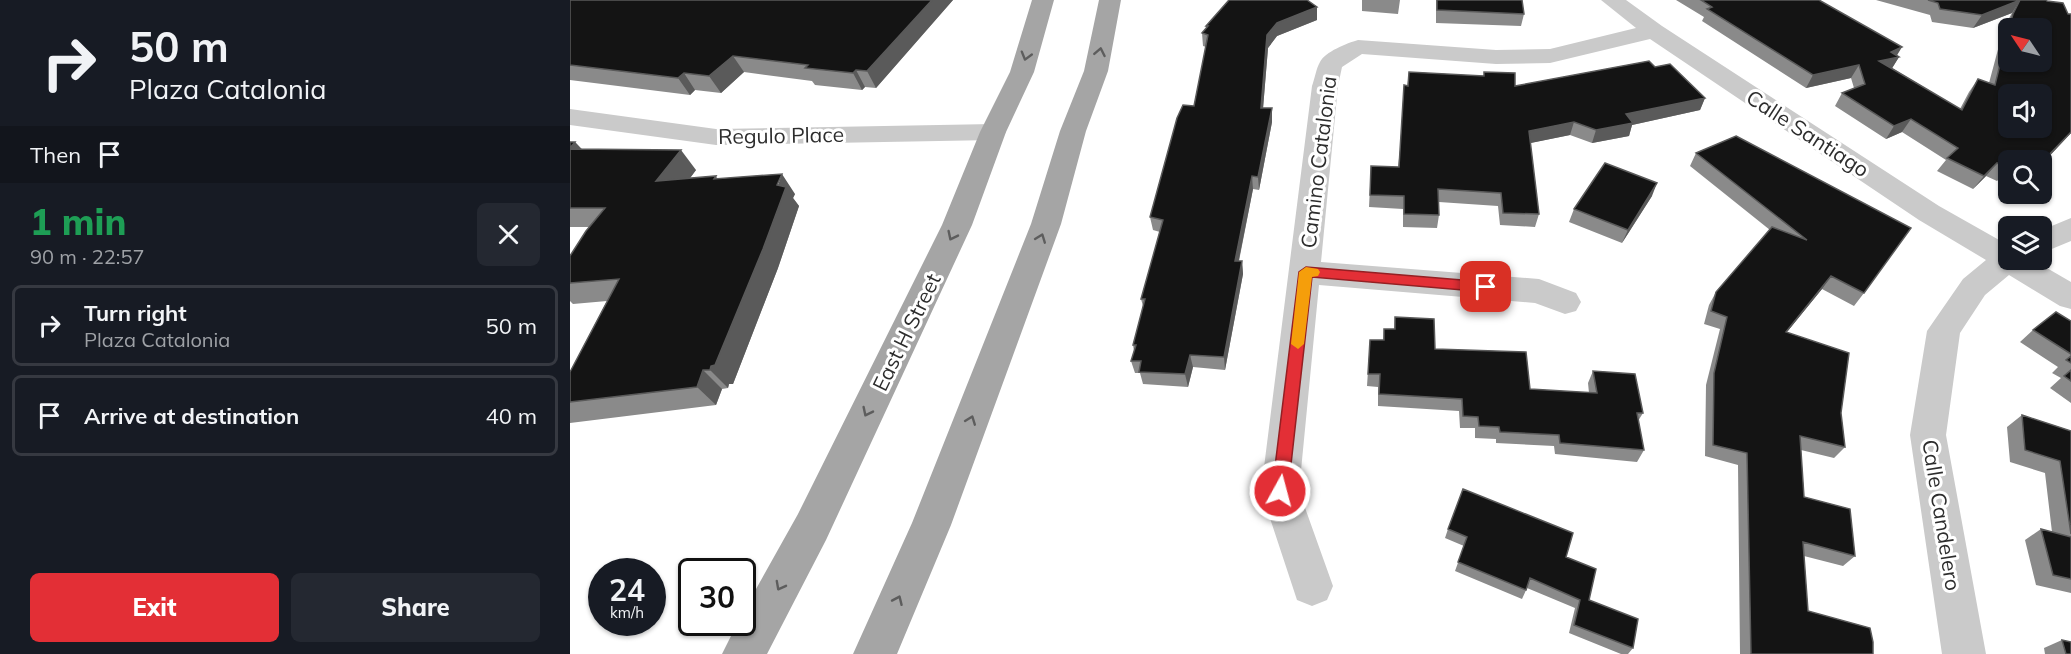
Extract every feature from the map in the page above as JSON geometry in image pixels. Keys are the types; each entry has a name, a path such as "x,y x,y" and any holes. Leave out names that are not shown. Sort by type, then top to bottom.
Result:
{"main road":[{"name":"East H Street","path":"744,654 812,527 952,236 993,132 1022,72 1043,0"},
{"path":"875,654 931,525 1046,224 1073,131 1096,71 1110,0"}],"street":[{"name":"Calle Santiago","path":"1612,0 1654,31 1929,213 1998,253"},
{"name":"Camino Catalonia","path":"1312,586 1280,491 1325,86 1330,63 1358,47 1496,57 1550,56 1654,31"},
{"name":"Regulo Place","path":"570,117 716,137 993,132"},
{"path":"2052,237 2071,228"},
{"name":"Calle Candelero","path":"1964,654 1928,435 1944,331 1974,287 1998,268"},
{"name":"Calle Santiago","path":"2027,270 2071,297"},
{"path":"1306,272 1539,291 1565,302"}],"building":[{"path":"570,0 932,0 867,71 856,70 853,73 805,68 808,65 733,56 709,76 684,73 678,78 570,65"},
{"path":"1229,0 1307,0 1317,7 1277,23 1267,35 1261,108 1272,108 1258,177 1252,176 1235,261 1242,261 1224,357 1190,355 1185,374 1139,372 1141,361 1131,361 1136,345 1133,345 1145,299 1141,299 1163,220 1150,217 1177,118 1183,105 1194,106 1208,35 1202,33"},
{"path":"1437,0 1522,0 1524,14 1437,10"},
{"path":"1701,0 1819,0 1902,47 1891,52 1899,57 1879,61 1962,110 1978,79 1995,85 1998,72 2052,72 2052,18 2012,18 2020,0 2046,0 2063,3 2068,14 2071,14 2071,132 2052,152 1998,150 1998,163 1984,176 1947,158 1958,148 1911,119 1894,126 1842,93 1865,84 1859,65 1813,75 1707,9 1712,7"},
{"path":"1928,0 2020,0 1982,15 1940,9 1938,3"},
{"path":"1649,61 1655,67 1670,64 1705,98 1626,114 1633,123 1596,130 1574,122 1529,131 1539,214 1503,213 1501,193 1438,189 1439,215 1404,214 1404,196 1370,195 1371,166 1399,167 1404,85 1408,86 1409,72 1484,76 1484,72 1515,73 1515,86"},
{"path":"1736,136 1911,228 1864,293 1831,276 1786,332 1849,353 1841,413 1845,447 1800,436 1804,497 1850,509 1855,556 1803,542 1808,611 1870,628 1873,654 1751,654 1747,453 1713,445 1714,373 1727,317 1711,311 1716,292 1772,227 1807,240 1696,153"},
{"path":"570,149 681,150 656,181 782,174 777,185 786,187 763,249 715,365 711,366 710,370 703,370 697,387 570,402 570,372 619,279 570,283 570,256 586,231 605,208 570,208"},
{"path":"1605,163 1657,183 1628,230 1574,209"},
{"path":"2056,312 2071,321 2071,354 2033,330"},
{"path":"1395,317 1434,319 1435,349 1526,352 1530,389 1597,393 1593,371 1635,374 1643,413 1637,413 1644,450 1560,443 1559,435 1500,432 1499,427 1479,426 1478,417 1463,416 1462,399 1379,394 1380,374 1368,374 1370,340 1384,340 1384,329 1395,329"},
{"path":"2071,370 2071,381 2064,376"},
{"path":"2022,415 2071,431 2071,534 2060,461 2025,450"},
{"path":"1463,489 1573,533 1566,557 1596,569 1589,600 1638,619 1633,648 1574,625 1580,600 1530,578 1526,590 1458,562 1467,537 1448,529"},
{"path":"2041,529 2071,537 2071,579 2053,575"},
{"path":"2062,640 2071,642 2071,654 2066,654"}],"slow traffic":[{"path":"1298,344 1306,272 1313,272"}],"route":[{"path":"1280,491 1306,272 1486,287"}]}
